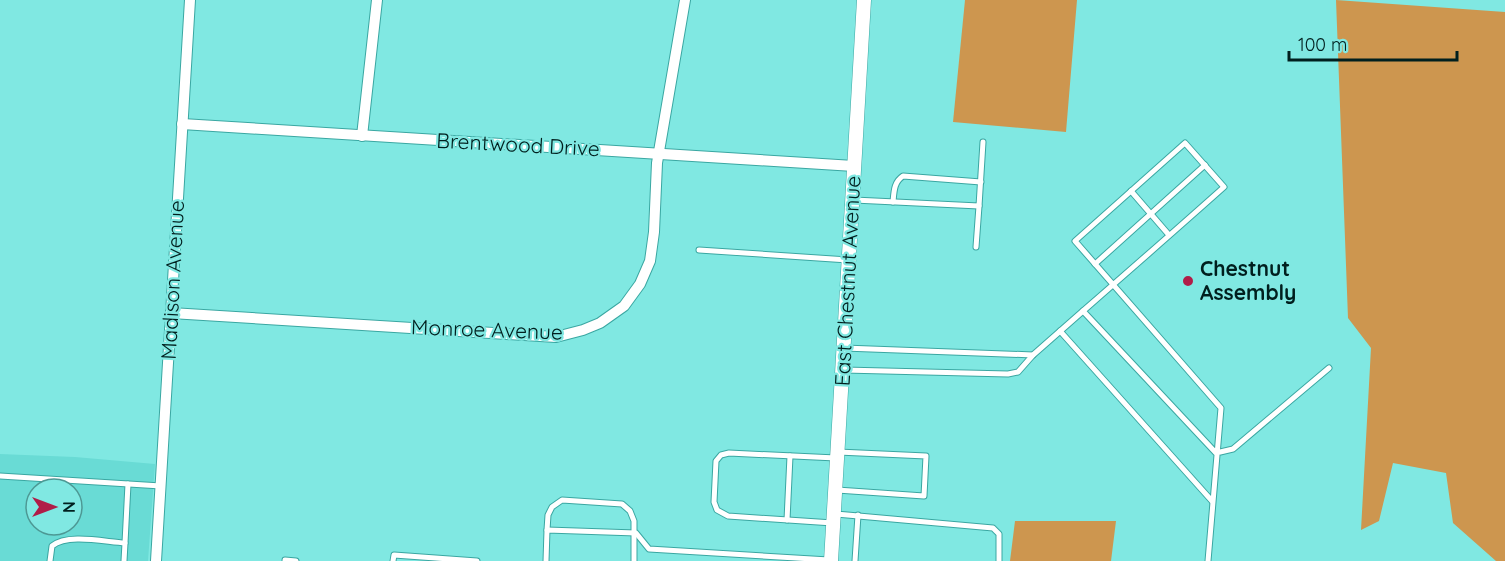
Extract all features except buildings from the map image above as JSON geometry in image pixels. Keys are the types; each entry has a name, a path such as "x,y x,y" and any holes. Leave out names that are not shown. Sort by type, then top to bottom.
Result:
{"street":[{"name":"Madison Avenue","path":"156,561 190,0"},
{"path":"362,135 377,0"},
{"name":"Monroe Avenue","path":"171,313 556,337 600,323 624,306 640,284 650,261 659,153 685,0"},
{"name":"East Chestnut Avenue","path":"831,561 864,0"},
{"name":"Brentwood Drive","path":"182,124 854,166"}],"lane":[{"path":"976,247 983,142"},
{"path":"843,370 1003,375 1018,372 1033,355 1060,331 1113,285 1169,236 1224,187 1185,143 1075,242 1095,264 1113,285 1221,408 1208,561"},
{"path":"1095,264 1205,165"},
{"path":"893,202 894,188 898,179 903,176 981,182"},
{"path":"1131,191 1169,236"},
{"path":"852,200 980,206"},
{"path":"699,250 849,260"},
{"path":"1083,311 1216,453"},
{"path":"1060,331 1212,501"},
{"path":"844,348 1033,355"},
{"path":"1216,453 1233,449 1329,368"},
{"path":"835,490 924,496 927,456 790,456 729,453 721,455 716,461 714,502 717,510 728,516 787,520 858,516 993,528 999,534 999,561"},
{"path":"787,520 790,456"},
{"path":"0,476 161,486"},
{"path":"124,561 128,484"},
{"path":"546,561 548,515 552,507 562,500 622,504 630,511 634,521 636,533 634,561"},
{"path":"855,561 858,516"},
{"path":"548,530 636,533 650,549 831,561"},
{"path":"50,561 52,546 57,541 75,539 125,543"},
{"path":"393,561 394,555 477,561"},
{"path":"285,560 296,561"}],"shaded area":[{"path":"965,0 1077,0 1066,132 953,122"},
{"path":"1336,0 1505,12 1505,561 1496,561 1453,523 1446,473 1393,463 1379,521 1361,530 1371,348 1348,318"},
{"path":"0,454 75,457 155,464 148,561 0,561"},
{"path":"1015,521 1116,521 1111,561 1010,561"}],"place":[{"name":"Chestnut Assembly","path":"1188,281"}]}
